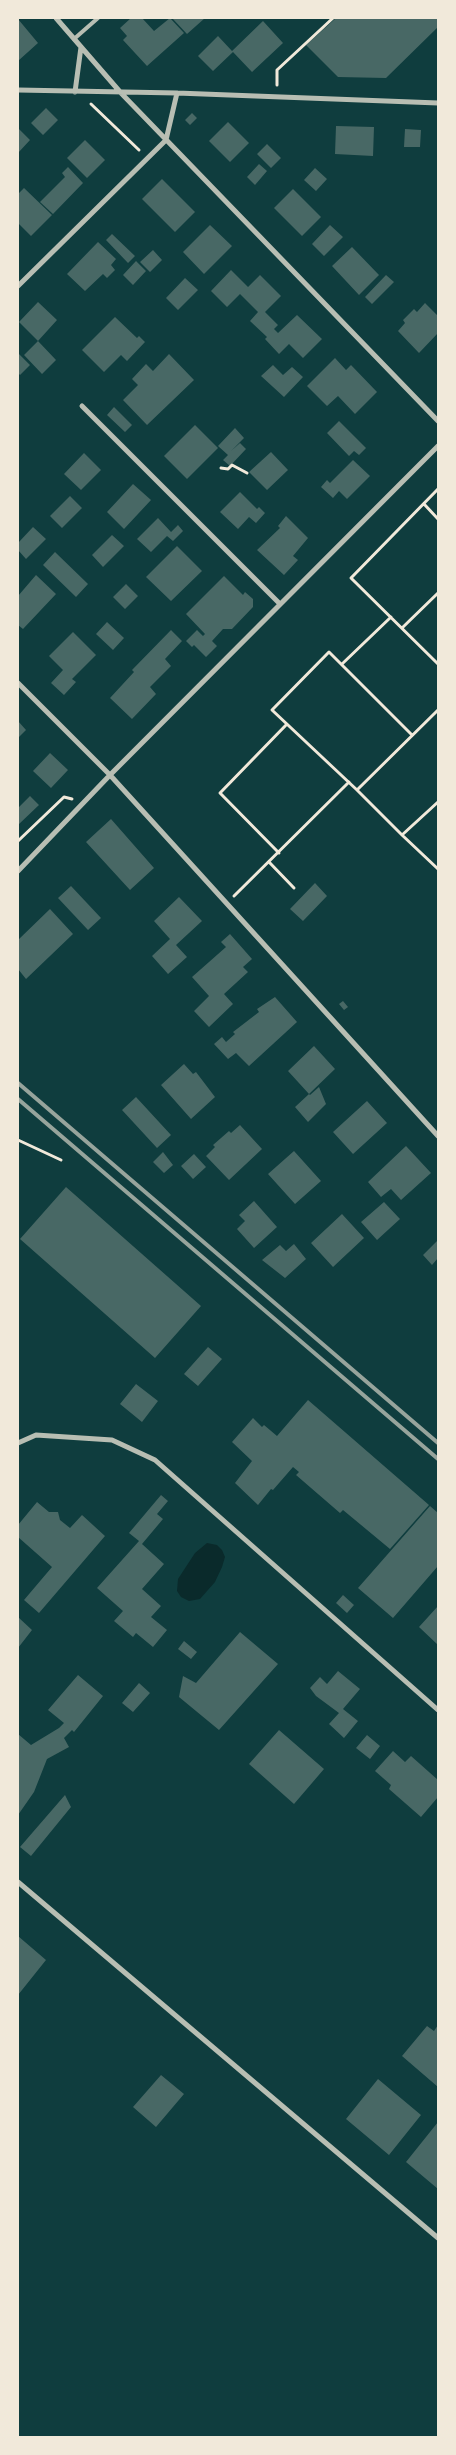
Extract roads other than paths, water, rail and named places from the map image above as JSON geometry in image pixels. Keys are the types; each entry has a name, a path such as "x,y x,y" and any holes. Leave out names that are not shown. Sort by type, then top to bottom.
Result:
{"street":[{"path":"56,18 121,93 438,420"},
{"path":"76,92 81,47"},
{"path":"18,90 177,93 438,103"},
{"path":"18,286 148,160 166,140 177,93"},
{"path":"82,406 280,604"},
{"path":"18,871 83,802 438,446"},
{"path":"18,683 110,775 438,1136"},
{"path":"18,1443 36,1435 112,1440 155,1460 438,1710"},
{"path":"18,1882 438,2238"}],"lane":[{"path":"74,39 98,18"}],"water":[{"path":"207,1543 217,1545 222,1550 225,1557 222,1567 215,1582 200,1599 189,1601 181,1597 177,1591 178,1579 195,1553"}],"railway":[{"path":"18,1083 438,1443"},
{"path":"18,1099 438,1459"}]}
